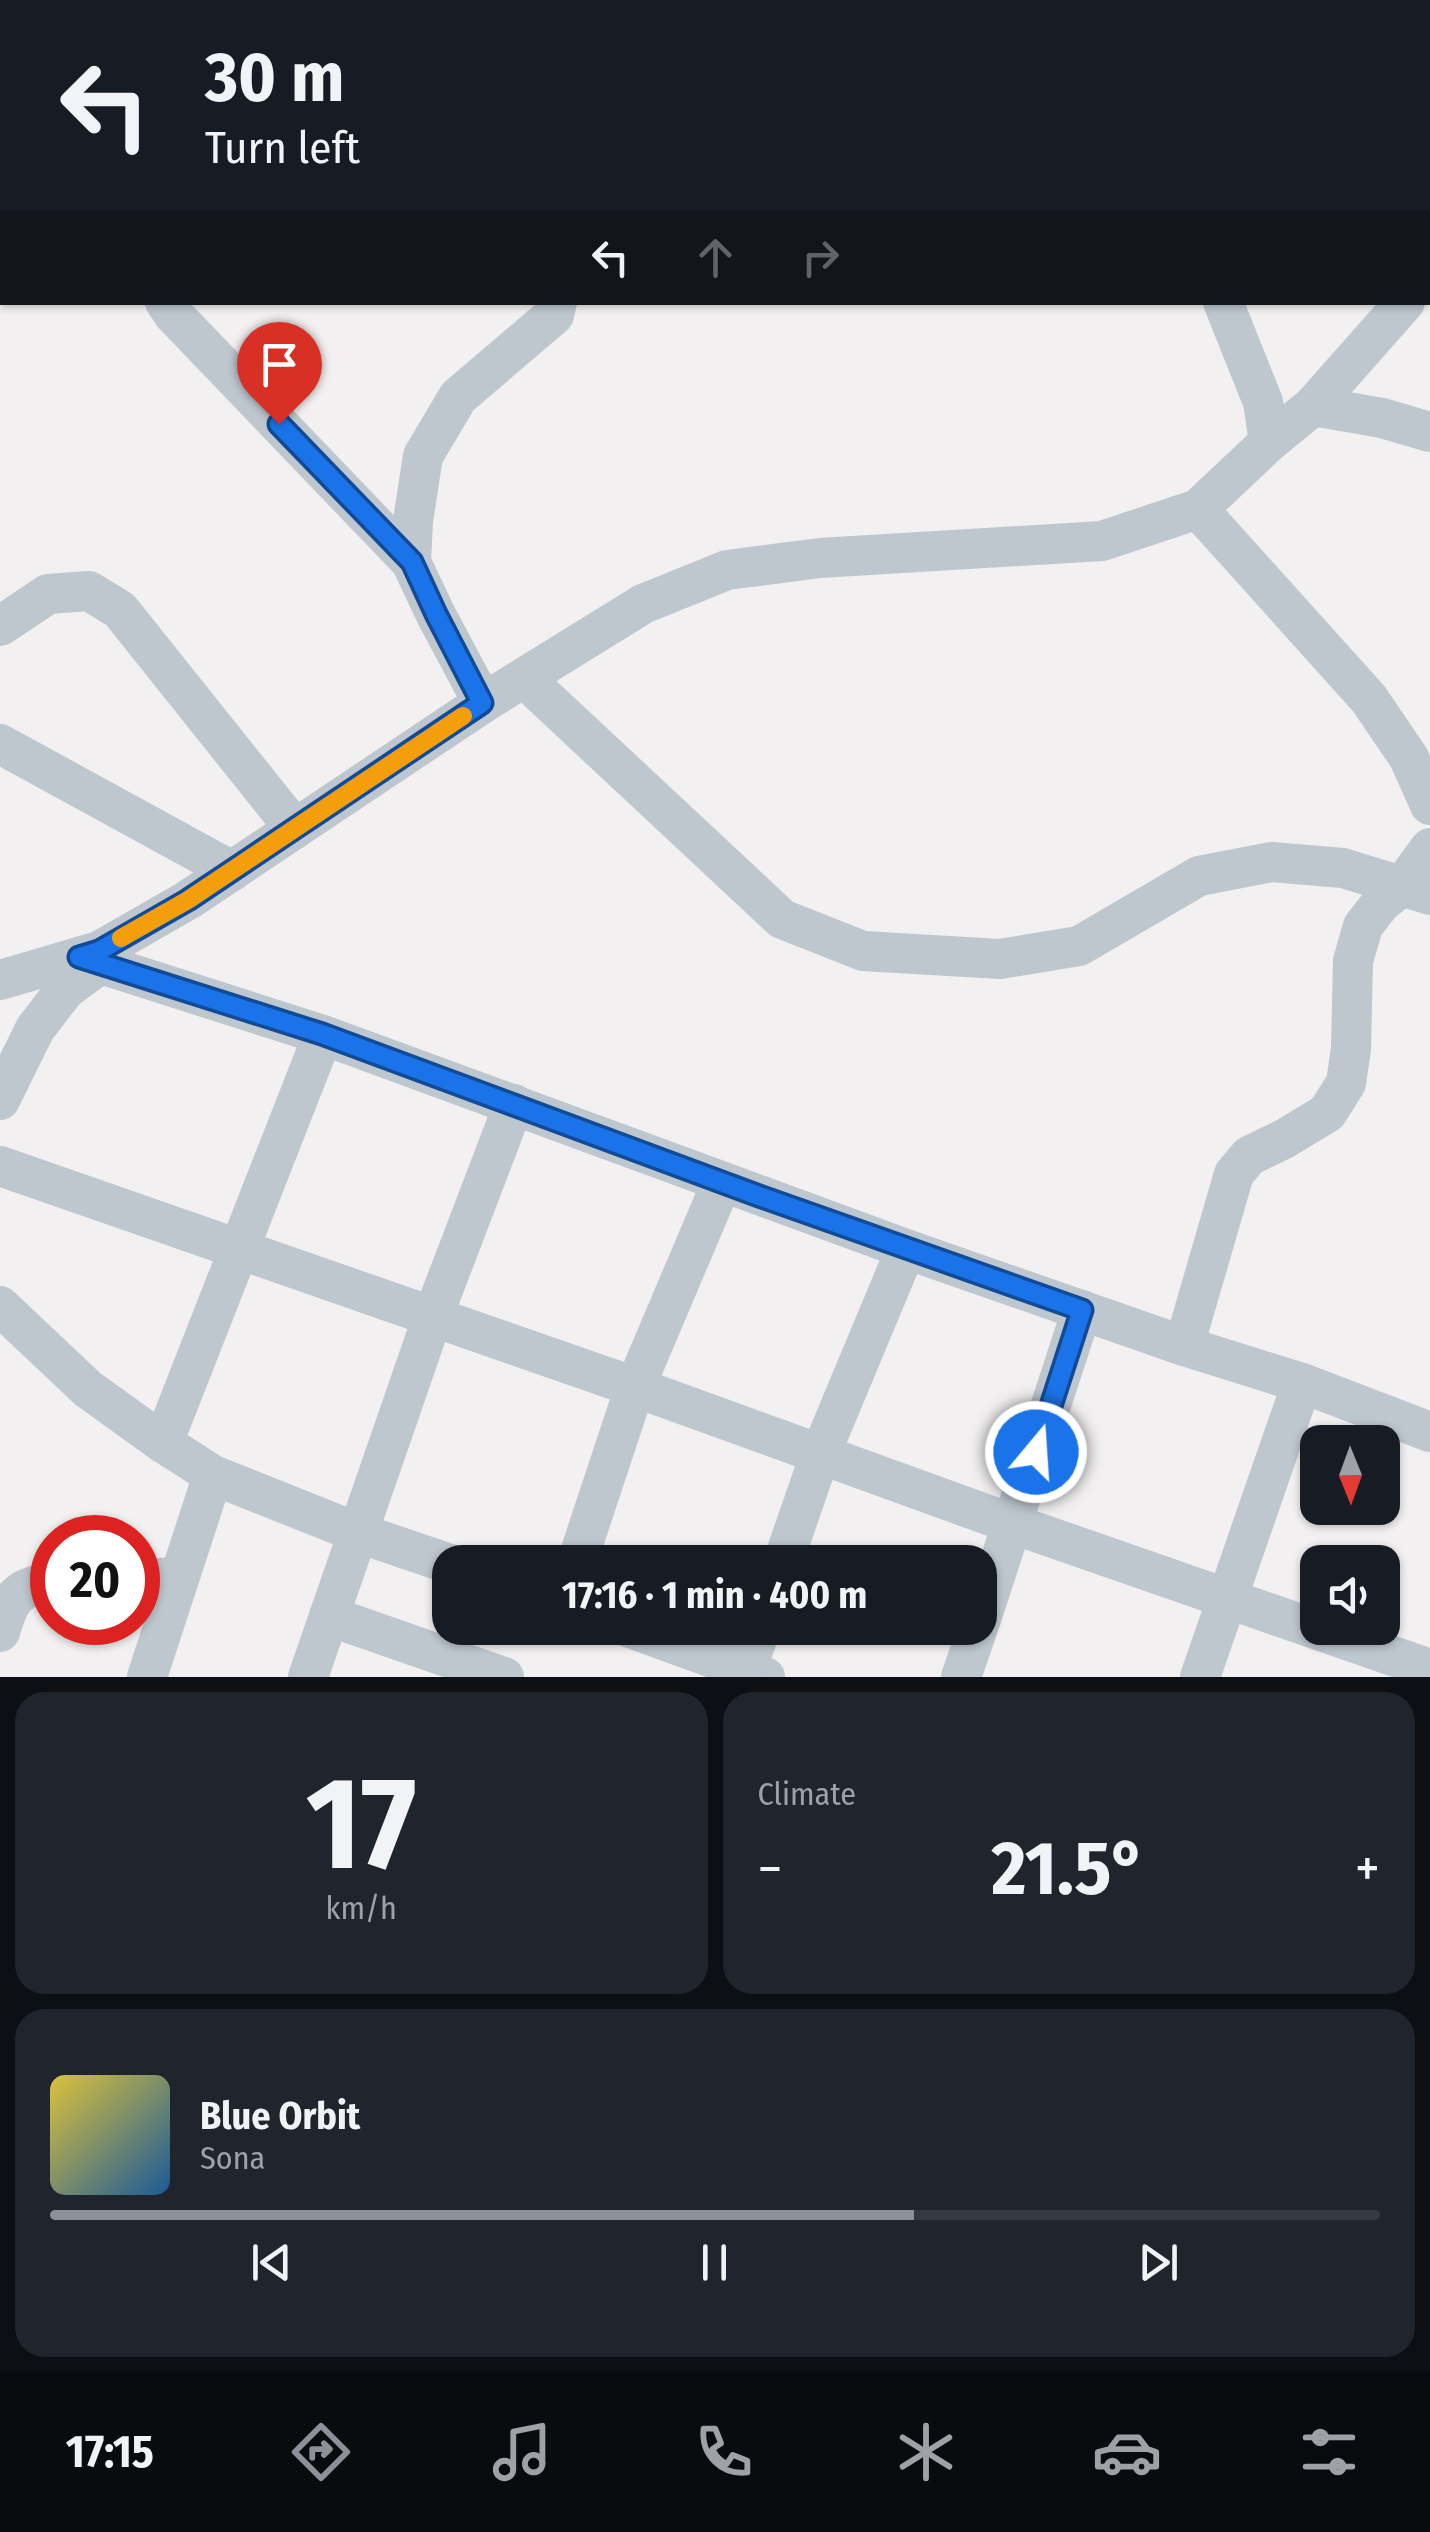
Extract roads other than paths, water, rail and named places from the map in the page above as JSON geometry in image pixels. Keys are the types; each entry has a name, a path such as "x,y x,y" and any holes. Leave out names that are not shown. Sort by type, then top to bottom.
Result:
{"lane":[{"path":"167,305 412,562 482,703"},
{"path":"412,562 413,521 423,456 458,398 554,315 556,305"},
{"path":"1224,305 1263,402 1270,442"},
{"path":"0,1100 35,1029 99,951 188,900 482,703 643,604 727,570 820,558 1102,540 1198,508 1313,406 1402,305"},
{"path":"1313,406 1382,418 1430,432"},
{"path":"1198,508 1369,700 1409,758 1430,805"},
{"path":"0,626 48,594 89,591 120,610 295,829"},
{"path":"524,678 782,919 863,951 1000,959 1079,946 1199,876 1272,862 1343,868 1416,890"},
{"path":"0,744 232,871"},
{"path":"1416,890 1430,848"},
{"path":"1184,1346 1234,1174 1249,1156 1327,1112 1346,1083 1351,1049 1352,961 1364,926 1381,903 1416,890"},
{"path":"0,980 90,960 322,1034 906,1249 1302,1383 1430,1432"},
{"path":"163,1443 322,1034"},
{"path":"308,1677 433,1316 514,1104"},
{"path":"0,1166 1427,1668"},
{"path":"584,1545 635,1387 722,1182"},
{"path":"789,1545 820,1455 906,1249"},
{"path":"0,1306 88,1389 213,1475 432,1558"},
{"path":"997,1572 1082,1310"},
{"path":"1200,1677 1302,1383"},
{"path":"147,1677 213,1475"},
{"path":"160,1578 180,1577"},
{"path":"0,1632 6,1610 20,1591 30,1587"},
{"path":"330,1616 504,1677"},
{"path":"677,1645 756,1674 759,1645"},
{"path":"962,1677 972,1645"}]}
